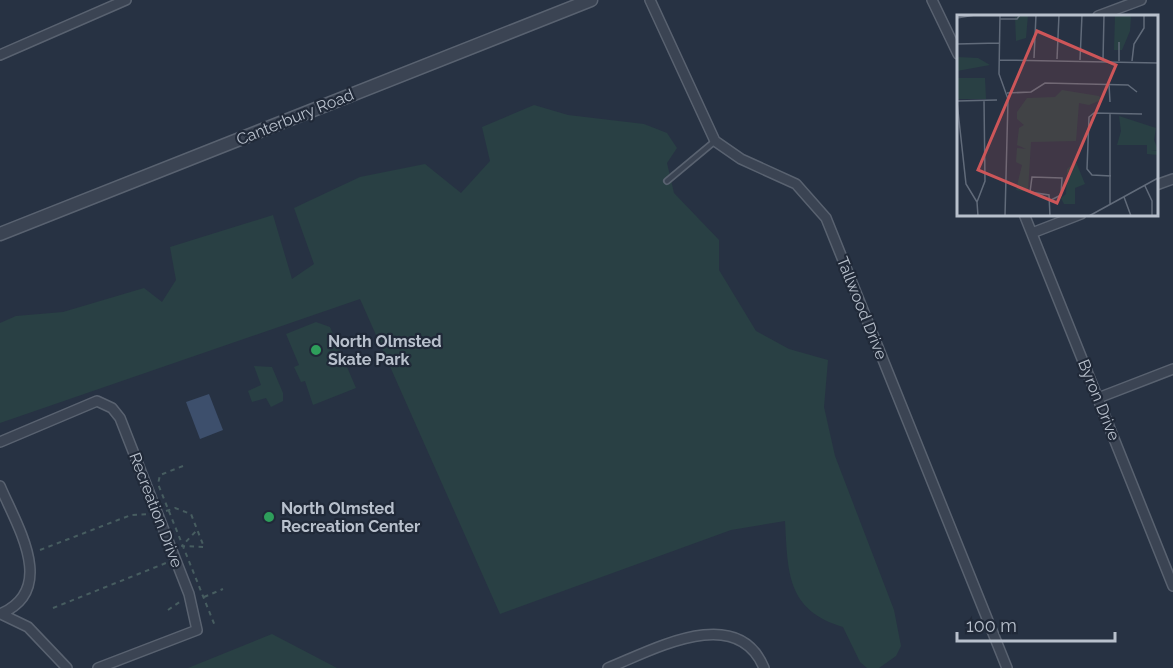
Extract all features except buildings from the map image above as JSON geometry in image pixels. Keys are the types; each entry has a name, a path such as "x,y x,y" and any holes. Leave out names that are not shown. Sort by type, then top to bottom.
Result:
{"street":[{"path":"0,55 126,0"},
{"name":"Canterbury Road","path":"0,234 591,0"},
{"path":"650,0 715,141"},
{"path":"932,0 957,52"},
{"path":"1101,15 1141,0"},
{"name":"Tallwood Drive","path":"715,141 741,159 796,184 826,218 1007,668"},
{"path":"1158,184 1173,179"},
{"name":"Byron Drive","path":"1025,216 1173,586"},
{"path":"1032,233 1076,216"},
{"path":"1098,398 1173,369"},
{"name":"Recreation Drive","path":"0,442 97,401 112,408 120,418 189,594 197,630 98,668"},
{"path":"0,486 22,539 31,569 31,585 26,594 10,610 1,614"},
{"path":"1163,561 1173,557"},
{"path":"1,614 28,627 67,668"},
{"path":"608,668 694,634 718,634 743,643 764,668"}],"lane":[{"path":"667,181 715,141"}],"path":[{"path":"183,466 160,475 158,480 168,511 215,626"},
{"path":"168,511 175,508 181,513 191,514 204,547 182,546"},
{"path":"40,550 131,515 150,514"},
{"path":"182,546 197,530"},
{"path":"53,608 169,561"},
{"path":"203,597 223,589"},
{"path":"168,610 184,599"}],"green space":[{"path":"534,105 568,115 644,124 667,133 677,148 667,163 674,193 719,240 719,270 756,331 789,349 828,360 824,407 835,456 894,610 901,646 896,656 879,668 867,668 860,662 843,627 824,620 800,599 794,587 787,557 785,521 731,530 500,614 360,299 0,423 0,323 16,316 63,312 144,288 162,302 176,280 170,247 273,215 292,279 314,264 294,208 360,177 425,164 461,193 490,161 482,127"},
{"name":"North Olmsted Skate Park","path":"316,322 330,327 356,388 313,405 305,381 301,382 294,367 299,365 286,334"},
{"path":"254,366 272,367 283,393 283,401 271,407 266,398 252,402 248,391 261,385"},
{"path":"272,634 337,668 188,668"}],"water":[{"path":"209,394 223,430 200,439 186,402"}],"place":[{"name":"North Olmsted Skate Park","path":"316,350"},
{"name":"North Olmsted Recreation Center","path":"269,517"}]}
